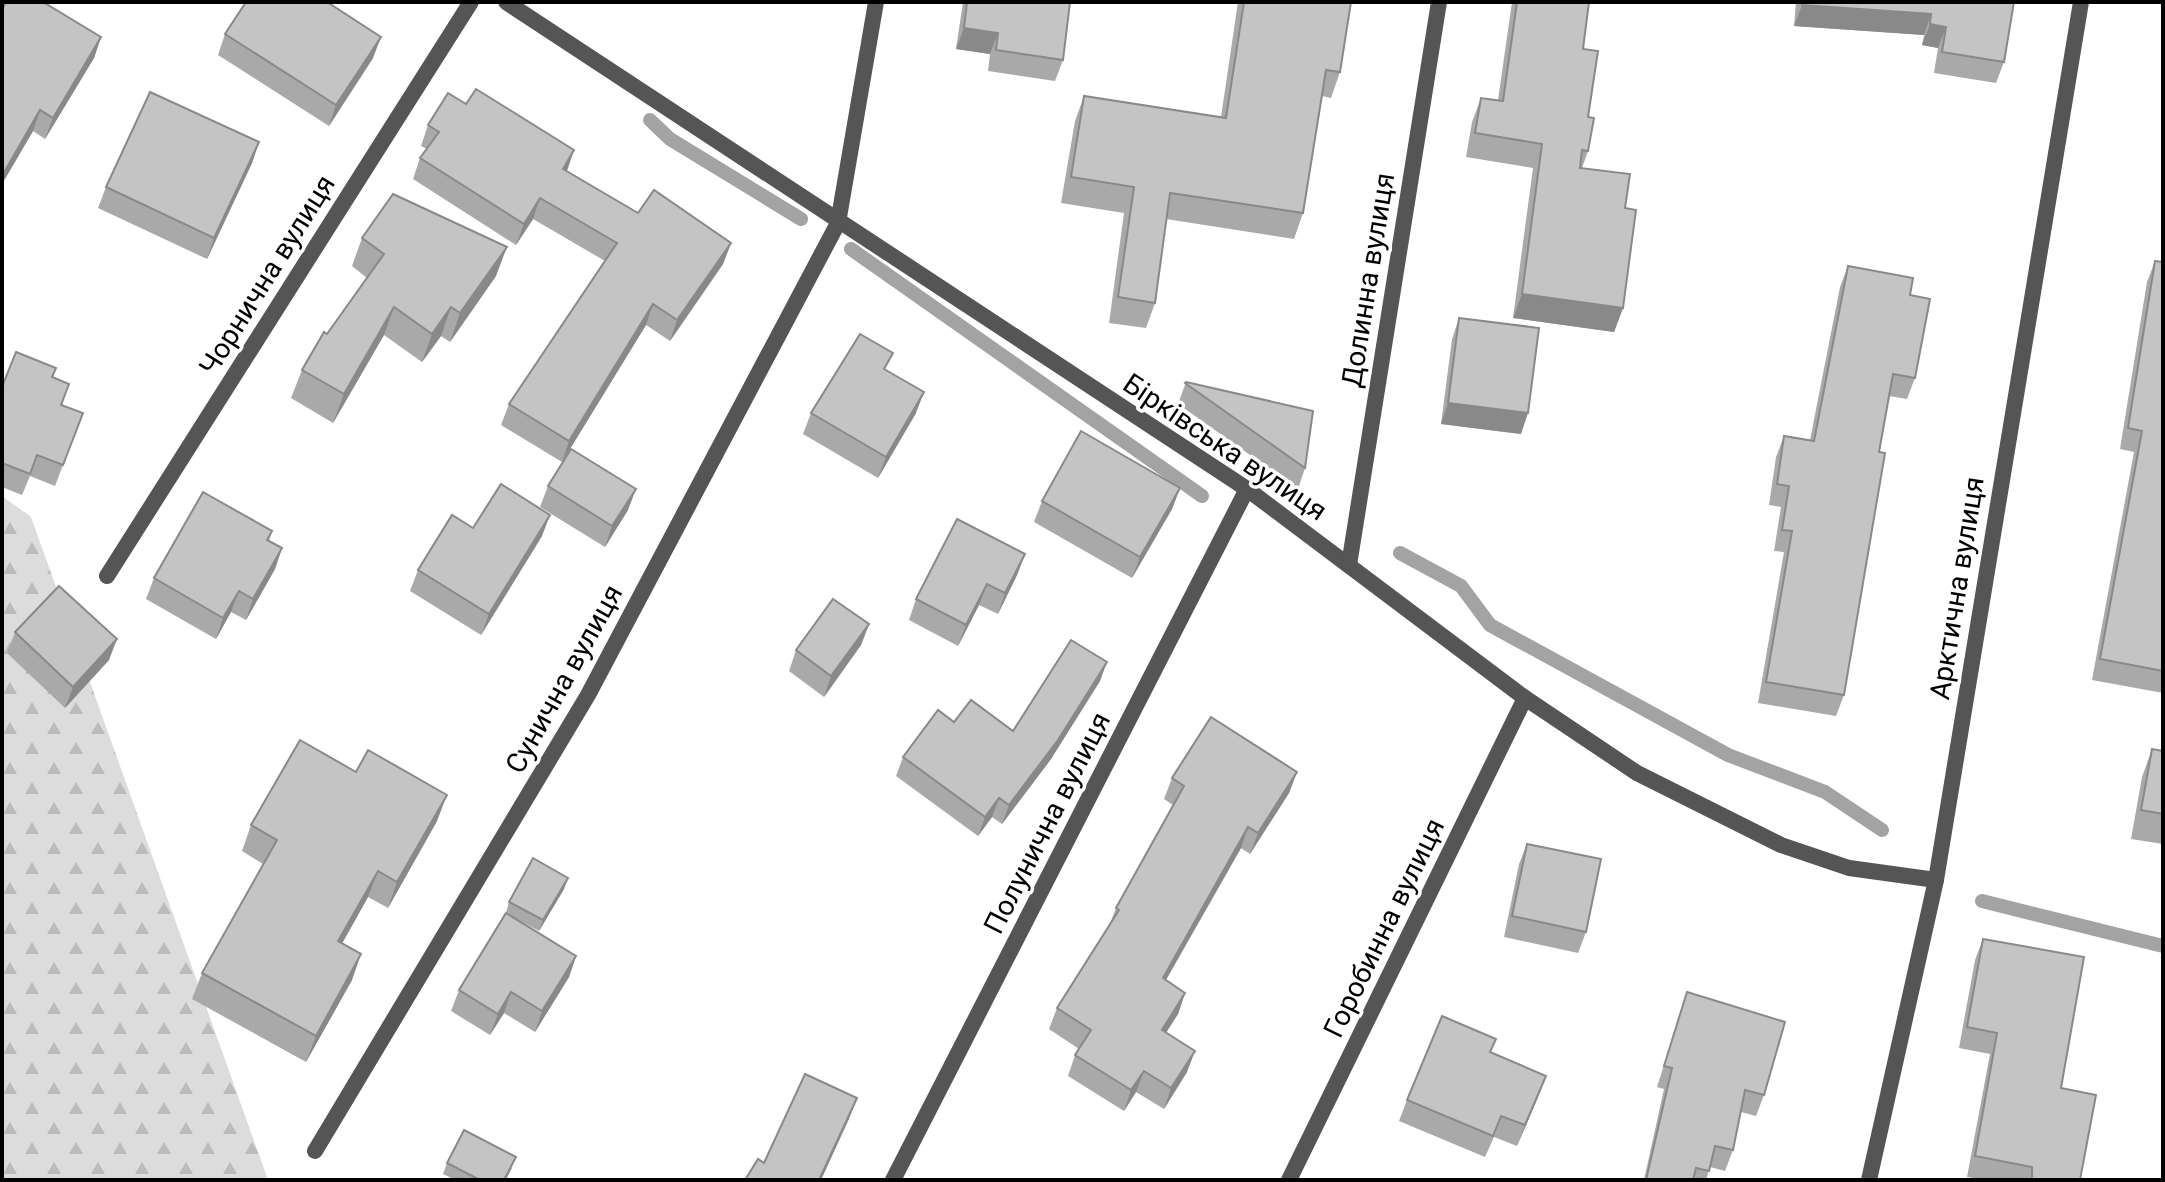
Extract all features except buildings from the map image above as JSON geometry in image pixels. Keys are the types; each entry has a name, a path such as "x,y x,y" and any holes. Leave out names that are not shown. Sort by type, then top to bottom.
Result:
{"street":[{"name":"Чорнична вулиця","path":"107,576 471,2"},
{"name":"Бірківська вулиця","path":"506,2 1247,489 1525,698 1637,773 1781,845 1849,868 1936,880"},
{"name":"Сунична вулиця","path":"315,1151 588,695 838,223 876,2"},
{"name":"Долинна вулиця","path":"1349,565 1439,2"},
{"name":"Арктична вулиця","path":"1869,1180 1936,880 2081,2"},
{"name":"Полунична вулиця","path":"893,1180 1247,489"},
{"name":"Горобинна вулиця","path":"1289,1180 1525,698"}],"green space":[{"path":"2,496 31,517 268,1180 2,1180"}],"waterway":[{"path":"650,120 670,139 801,219"},
{"path":"851,249 1202,496"},
{"path":"1400,553 1461,586 1490,625 1728,755 1825,792 1882,830"},
{"path":"1982,901 2163,946"}]}
